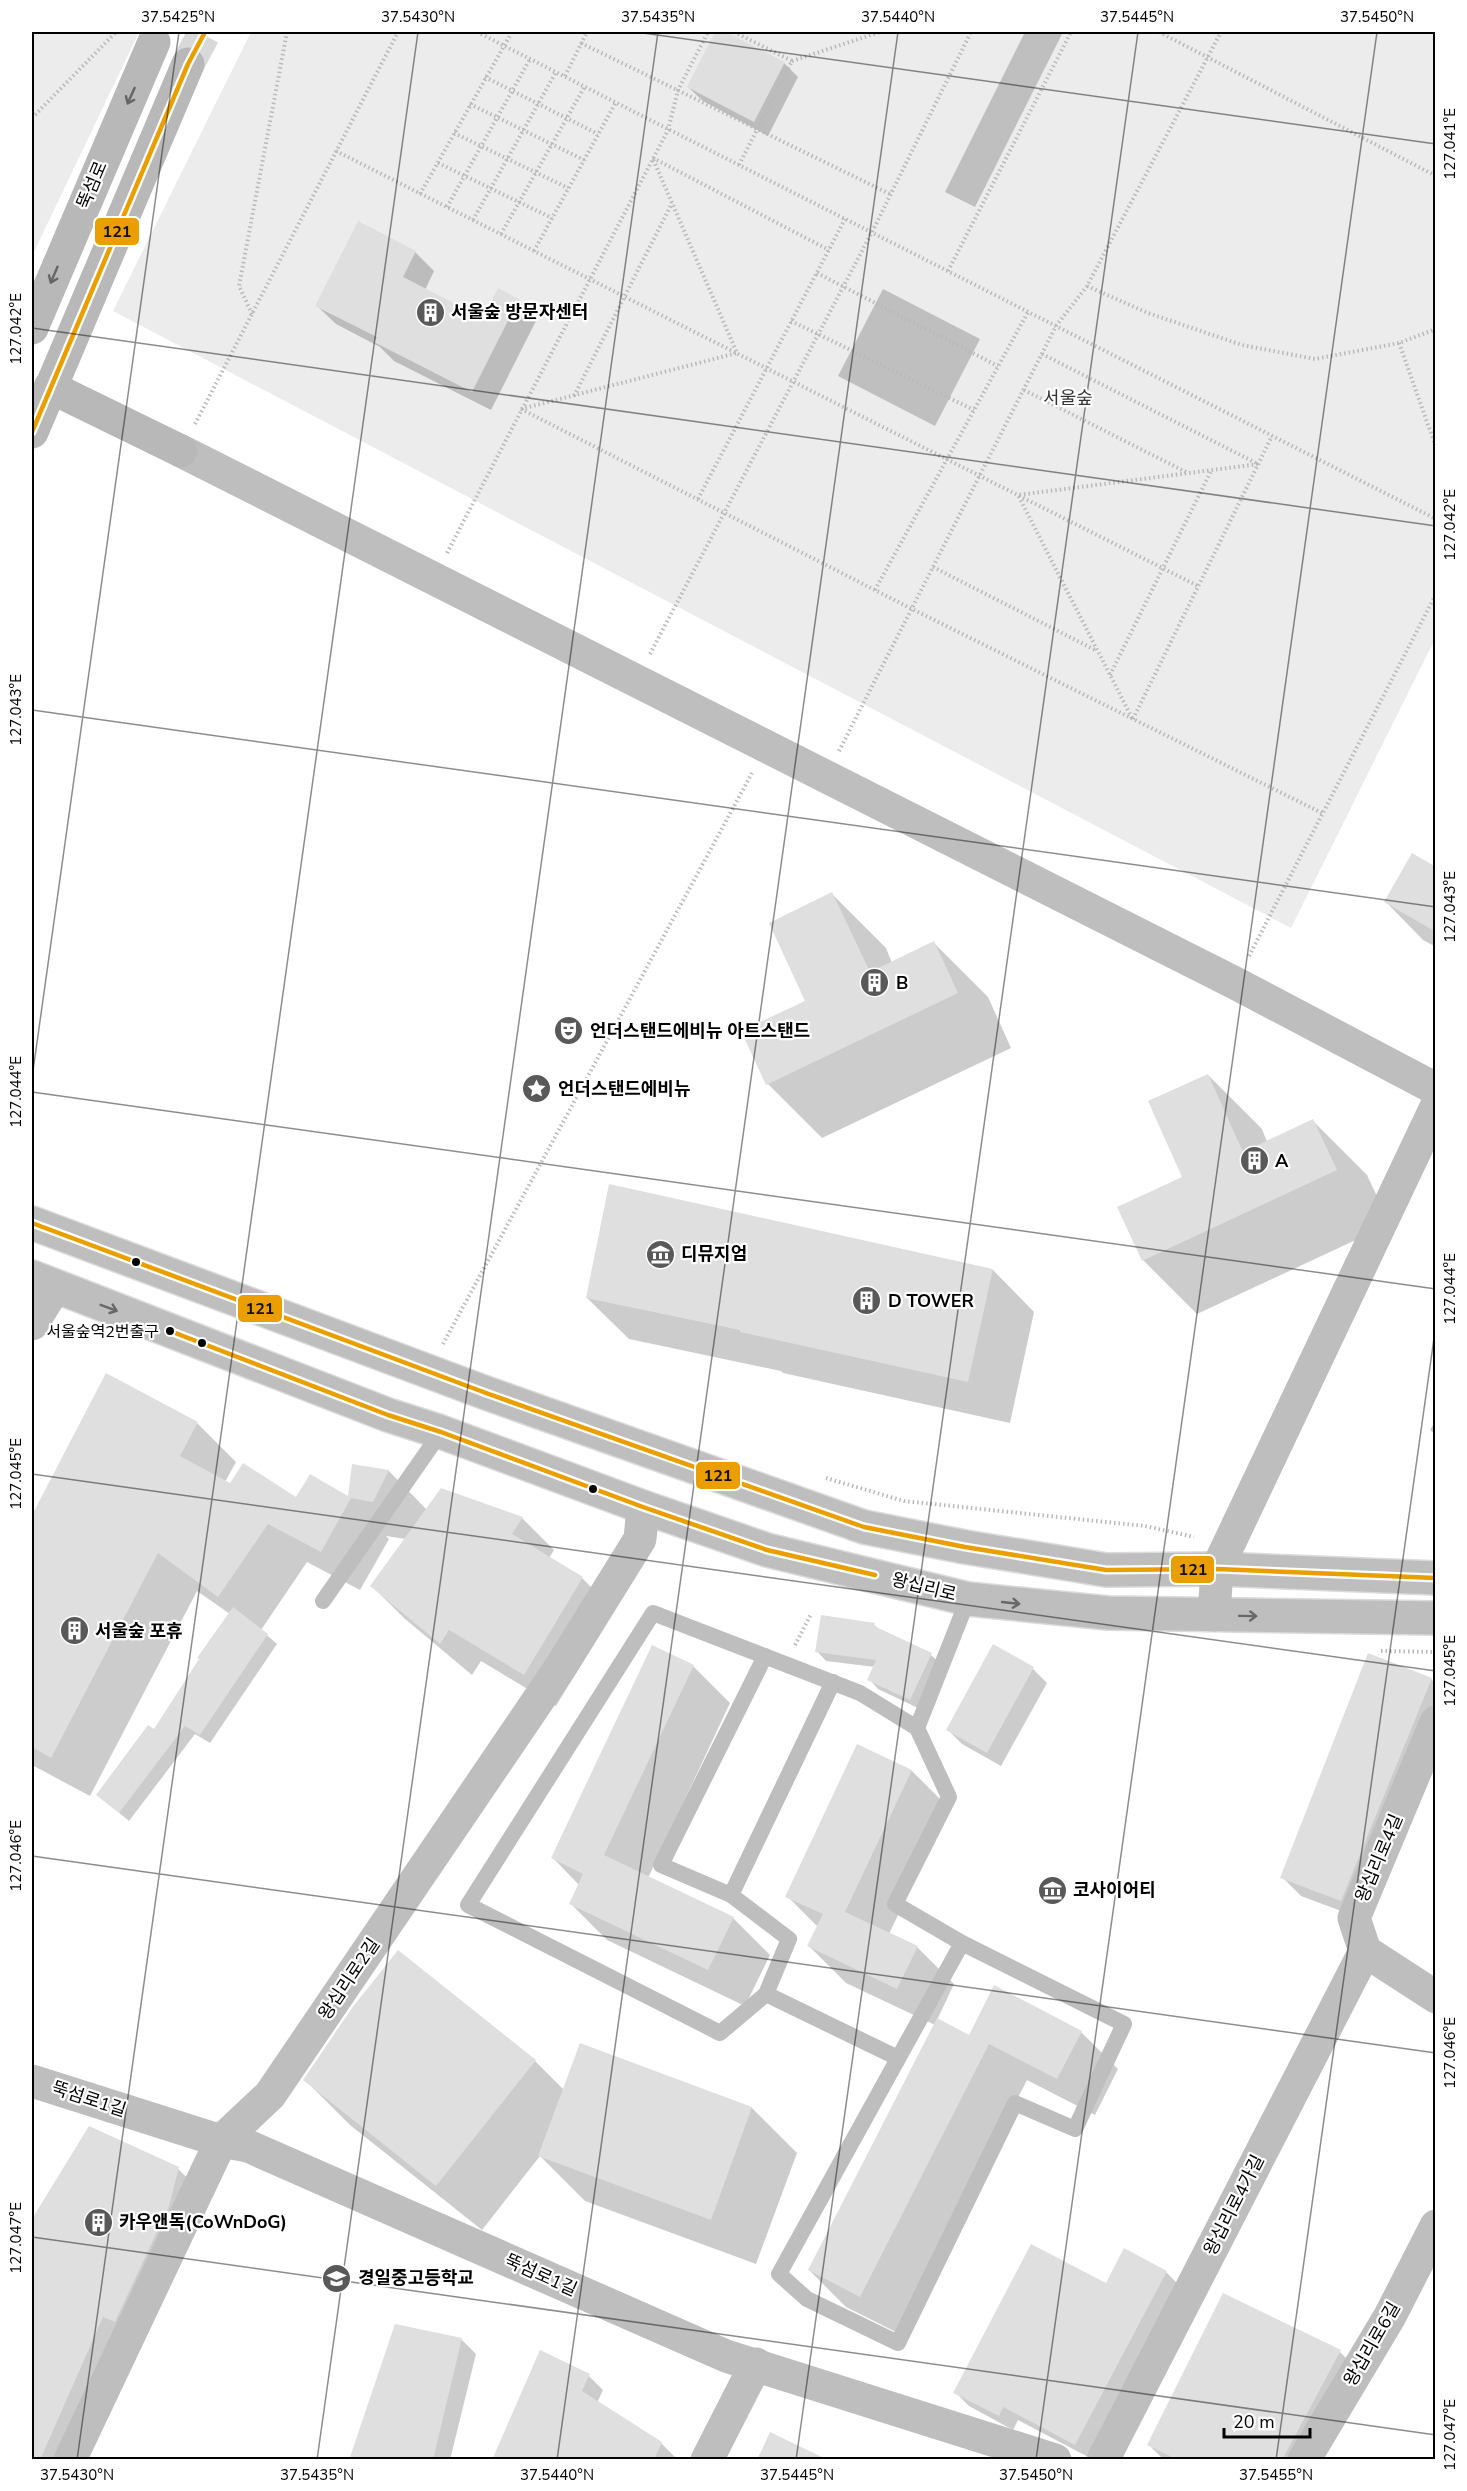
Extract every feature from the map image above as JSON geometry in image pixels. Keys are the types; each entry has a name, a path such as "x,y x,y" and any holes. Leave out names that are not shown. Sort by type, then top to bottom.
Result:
{"main road":[{"name":"뚝섬로","path":"32,328 154,42"},
{"path":"32,432 188,64"},
{"path":"50,387 181,451"}],"street":[{"path":"181,451 432,580 1235,984 1436,1089"},
{"path":"1214,1615 1223,1557 1436,1107"},
{"path":"32,1224 428,1371 864,1527 965,1547 1106,1570 1223,1557 1436,1578"},
{"path":"32,1324 43,1282"},
{"name":"왕십리로","path":"43,1282 388,1415 441,1432 643,1508 767,1550 968,1599 1108,1613 1436,1618"},
{"name":"왕십리로2길","path":"70,2460 221,2141 270,2095 560,1668 640,1539 643,1508"},
{"name":"왕십리로4길","path":"1365,1951 1354,1918 1436,1722"},
{"path":"1365,1951 1436,1997"},
{"name":"왕십리로4가길","path":"1103,2460 1365,1951"},
{"name":"뚝섬로1길","path":"32,2081 221,2141 248,2146 726,2356 1055,2460"},
{"name":"왕십리로6길","path":"1304,2460 1390,2316 1436,2226"},
{"path":"707,2460 756,2364"}],"lane":[{"path":"323,1601 441,1432"},
{"path":"917,1728 968,1599"},
{"path":"765,1656 661,1865 731,1895 789,1939 766,1994 720,2032 468,1905 653,1613 833,1682 861,1693 917,1728 949,1797 896,1904 962,1943 1124,2024 1075,2129 1015,2103 898,2343 807,2299 779,2274 962,1943"},
{"path":"731,1895 833,1682"},
{"path":"766,1994 898,2058"}],"path":[{"path":"32,118 116,32"},
{"path":"252,315 239,286 287,32"},
{"path":"181,451 398,32"},
{"path":"477,32 1436,519"},
{"path":"420,194 512,32"},
{"path":"565,76 587,32"},
{"path":"432,580 668,130 678,90 708,32"},
{"path":"734,32 792,61 880,32"},
{"path":"636,682 872,232 971,32"},
{"path":"948,271 1071,32"},
{"path":"1159,32 1436,176"},
{"path":"825,778 1056,326 1088,286 1221,32"},
{"path":"581,43 890,194"},
{"path":"447,207 530,58"},
{"path":"739,165 792,61"},
{"path":"473,220 556,72"},
{"path":"485,77 598,134"},
{"path":"501,234 585,86"},
{"path":"534,251 616,102"},
{"path":"470,104 584,160"},
{"path":"454,133 568,188"},
{"path":"336,151 1198,586"},
{"path":"653,158 737,353"},
{"path":"653,158 829,250"},
{"path":"438,163 552,218"},
{"path":"574,396 672,203"},
{"path":"698,500 845,219"},
{"path":"817,273 998,366"},
{"path":"1088,286 1148,314 1242,345 1315,359 1399,343 1436,329"},
{"path":"875,590 1028,312"},
{"path":"791,321 975,410"},
{"path":"1399,343 1436,447"},
{"path":"522,409 737,353"},
{"path":"1042,354 1258,464"},
{"path":"1024,390 1188,473"},
{"path":"522,409 912,609 1324,814"},
{"path":"1132,719 1272,436"},
{"path":"1018,495 1258,464"},
{"path":"1110,675 1212,470"},
{"path":"1018,495 1132,719"},
{"path":"933,567 1098,652"},
{"path":"1235,984 1436,594"},
{"path":"428,1371 766,747"},
{"path":"815,1475 904,1501 1145,1526 1223,1557"},
{"path":"785,1664 811,1614"}],"green space":[{"path":"32,32 139,32 32,256"},
{"name":"서울숲","path":"251,32 1435,32 1435,639 1291,928 113,311"}],"shaded area":[{"path":"1025,32 1063,32 975,207 945,192"},
{"path":"883,289 980,339 935,426 838,376"}],"building":[{"path":"715,32 726,32 785,62 754,122 687,87"},
{"name":"서울숲 방문자센터","path":"358,221 416,251 403,277 483,318 498,288 519,299 472,392 374,342 377,337 315,306"},
{"path":"1412,853 1436,867 1436,932 1384,902"},
{"name":"B","path":"832,892 870,972 934,941 958,993 766,1085 741,1031 805,1001 769,923"},
{"name":"A","path":"1208,1074 1243,1152 1313,1119 1337,1170 1142,1261 1117,1207 1182,1177 1148,1101"},
{"path":"609,1184 993,1269 968,1382 740,1332 740,1330 586,1298"},
{"name":"서울숲 포휴","path":"106,1373 198,1422 180,1456 230,1483 243,1463 296,1497 310,1474 348,1496 352,1464 389,1470 373,1502 351,1498 321,1552 268,1524 218,1597 158,1553 51,1758 32,1747 32,1515"},
{"path":"441,1488 523,1517 512,1534 583,1577 524,1675 449,1630 440,1644 370,1586"},
{"path":"233,1607 268,1634 200,1735 185,1726 119,1813 96,1795 148,1725 154,1729 199,1659 197,1658"},
{"path":"821,1615 875,1623 874,1626 932,1653 910,1700 867,1680 876,1660 815,1652"},
{"path":"993,1644 1034,1667 987,1753 946,1730"},
{"path":"652,1645 694,1665 604,1855 734,1917 708,1970 569,1904 583,1874 551,1858"},
{"path":"1368,1653 1432,1678 1341,1901 1280,1878"},
{"path":"857,1744 912,1770 845,1912 918,1946 897,1989 807,1946 823,1914 785,1897"},
{"path":"398,1950 536,2060 436,2186 303,2080 352,2008"},
{"path":"994,1985 1082,2031 1057,2079 989,2044 860,2297 808,2270 937,2018 969,2035"},
{"path":"580,2043 752,2107 711,2220 538,2156"},
{"name":"카우앤독(CoWnDoG)","path":"89,2126 179,2167 169,2206 115,2322 103,2317 40,2460 32,2460 32,2219"},
{"path":"1031,2244 1106,2283 1124,2248 1167,2271 1075,2445 1003,2407 999,2416 953,2393"},
{"path":"1223,2293 1341,2350 1282,2460 1178,2460 1147,2445"},
{"path":"395,2324 462,2338 433,2460 349,2460"},
{"path":"540,2350 590,2374 582,2391 662,2442 654,2460 492,2460"},
{"path":"770,2432 828,2460 757,2460"}],"tunnel":[{"path":"188,64 205,32"}],"transit line":[{"name":"121","path":"32,432 188,64 205,32"},
{"name":"121","path":"32,1223 486,1393 864,1527 965,1547 1106,1570 1217,1569 1436,1578"},
{"name":"121","path":"170,1331 388,1415 767,1550 875,1575"}],"place":[{"name":"서울숲 방문자센터","path":"430,312"},
{"name":"B","path":"875,983"},
{"name":"언더스탠드에비뉴 아트스탠드","path":"569,1031"},
{"name":"언더스탠드에비뉴","path":"537,1089"},
{"name":"A","path":"1254,1161"},
{"name":"디뮤지엄","path":"660,1254"},
{"name":"D TOWER","path":"867,1301"},
{"name":"서울숲역2번출구","path":"170,1331"},
{"name":"서울숲 포휴","path":"74,1631"},
{"name":"코사이어티","path":"1052,1890"},
{"name":"카우앤독(CoWnDoG)","path":"98,2222"},
{"name":"경일중고등학교","path":"337,2278"}]}
